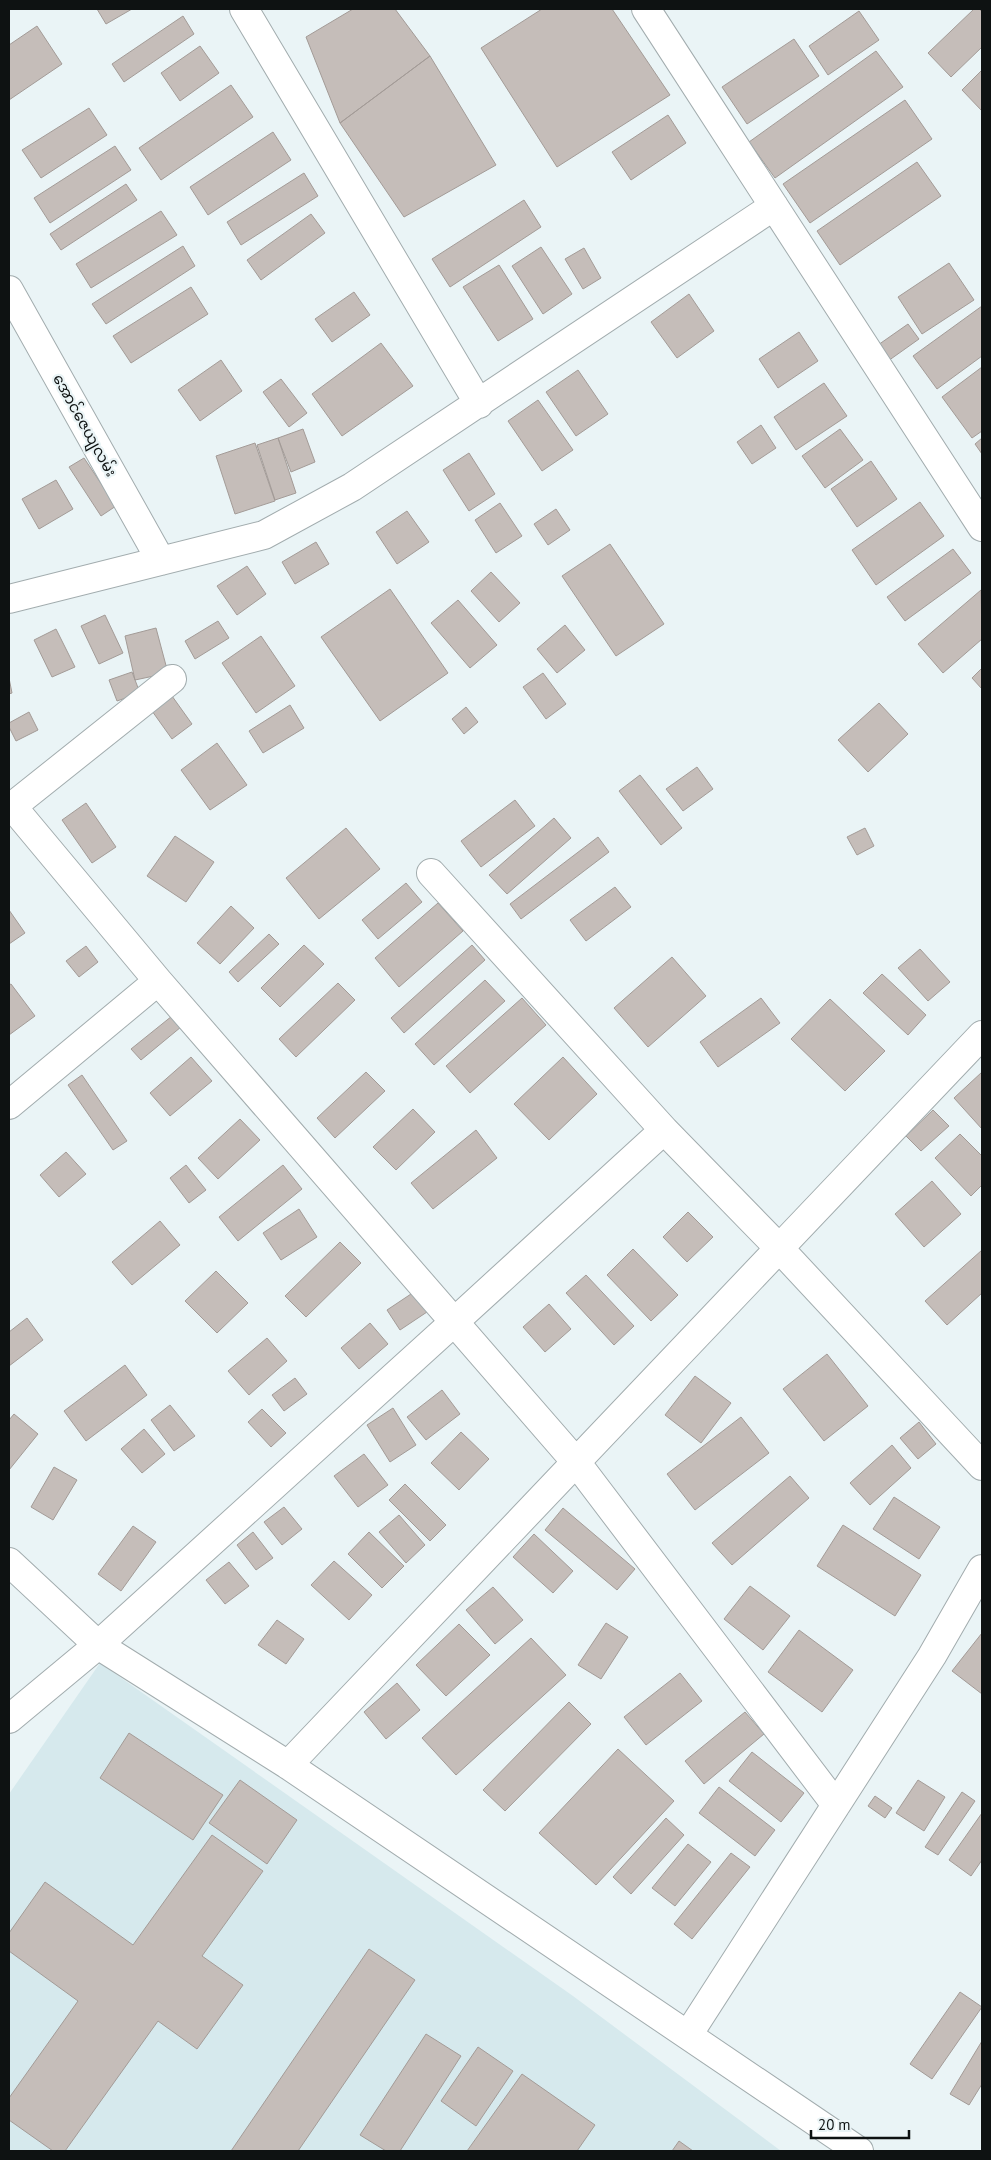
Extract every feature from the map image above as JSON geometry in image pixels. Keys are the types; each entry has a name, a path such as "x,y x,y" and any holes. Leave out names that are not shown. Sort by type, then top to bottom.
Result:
{"street":[{"path":"244,9 479,404"},
{"path":"646,9 982,527"},
{"path":"9,598 264,535 352,488 774,206"},
{"name":"အောင်ဇေယျလမ်း","path":"9,290 161,561"},
{"path":"172,679 10,807 453,1324 576,1462 836,1805"},
{"path":"431,873 664,1130 779,1248 982,1466"},
{"path":"9,1105 158,981"},
{"path":"288,1765 982,1035"},
{"path":"9,1719 98,1644 453,1324 664,1130"},
{"path":"9,1562 98,1644 288,1765 859,2151"},
{"path":"688,2035 932,1656 982,1569"}],"shaded area":[{"path":"100,1663 573,1996 781,2151 9,2151 9,1794"}],"building":[{"path":"97,9 132,9 106,24"},
{"path":"353,9 395,9 430,56 340,123 306,37"},
{"path":"542,9 612,9 670,95 557,167 481,48"},
{"path":"974,9 979,9 982,12 982,47 951,77 928,53"},
{"path":"859,11 879,40 828,75 809,46"},
{"path":"183,16 194,34 124,82 112,64"},
{"path":"37,26 62,64 9,100 9,45"},
{"path":"794,39 819,76 747,124 722,87"},
{"path":"200,46 219,73 180,101 161,73"},
{"path":"876,51 903,87 775,178 749,142"},
{"path":"430,56 496,165 404,217 340,123"},
{"path":"982,70 982,111 962,90"},
{"path":"231,85 253,117 161,180 139,148"},
{"path":"905,100 932,139 810,223 783,184"},
{"path":"89,108 107,135 41,178 22,150"},
{"path":"668,115 686,143 631,180 612,152"},
{"path":"273,132 291,160 208,215 190,187"},
{"path":"115,146 131,170 50,223 34,198"},
{"path":"917,162 941,196 840,265 817,231"},
{"path":"304,173 318,196 241,245 227,222"},
{"path":"126,184 137,200 61,250 50,234"},
{"path":"524,200 541,227 450,287 432,259"},
{"path":"161,211 177,235 91,288 76,264"},
{"path":"311,214 325,233 261,280 247,260"},
{"path":"183,246 195,266 106,324 92,304"},
{"path":"541,247 572,294 543,314 512,266"},
{"path":"584,248 601,278 583,289 565,259"},
{"path":"949,263 974,300 922,334 898,297"},
{"path":"499,265 533,319 498,341 463,287"},
{"path":"191,287 208,314 131,363 113,336"},
{"path":"354,292 370,315 332,342 315,319"},
{"path":"689,294 714,331 677,358 651,322"},
{"path":"982,306 982,356 937,389 913,356"},
{"path":"908,324 919,339 888,361 878,345"},
{"path":"799,332 818,361 778,388 759,359"},
{"path":"381,343 413,386 342,436 312,394"},
{"path":"221,360 242,391 200,421 178,390"},
{"path":"982,367 982,431 972,438 942,397"},
{"path":"578,370 608,414 576,436 546,392"},
{"path":"281,379 307,413 289,427 263,392"},
{"path":"824,383 847,416 796,450 774,417"},
{"path":"538,400 573,450 542,471 508,421"},
{"path":"761,425 776,448 752,464 737,442"},
{"path":"303,429 315,462 291,472 278,438"},
{"path":"840,429 863,460 825,488 802,456"},
{"path":"278,438 296,493 275,500 257,445"},
{"path":"982,438 982,454 975,444"},
{"path":"255,443 275,501 235,514 216,456"},
{"path":"469,453 495,494 469,511 443,470"},
{"path":"84,458 116,506 101,516 69,467"},
{"path":"871,461 897,499 857,527 831,489"},
{"path":"56,480 73,509 39,529 22,499"},
{"path":"920,502 944,536 876,585 852,550"},
{"path":"500,503 522,536 496,553 475,520"},
{"path":"556,509 570,530 548,545 534,524"},
{"path":"407,511 429,542 397,564 376,532"},
{"path":"316,542 329,564 295,584 282,562"},
{"path":"610,544 664,624 616,656 562,576"},
{"path":"953,549 971,573 905,621 887,597"},
{"path":"247,566 266,594 237,615 217,586"},
{"path":"491,572 520,603 499,622 471,591"},
{"path":"390,589 448,673 380,721 321,637"},
{"path":"981,590 982,639 943,673 918,644"},
{"path":"458,600 497,645 470,668 431,623"},
{"path":"105,615 123,653 99,664 81,626"},
{"path":"218,621 229,638 195,659 185,641"},
{"path":"565,625 585,650 557,673 537,649"},
{"path":"156,628 168,673 135,680 125,636"},
{"path":"56,629 75,667 52,677 34,640"},
{"path":"261,636 295,686 256,713 222,663"},
{"path":"982,668 982,689 972,678"},
{"path":"132,672 140,693 117,701 109,680"},
{"path":"543,673 566,704 546,719 523,687"},
{"path":"9,678 12,693 9,694"},
{"path":"172,696 192,724 172,739 152,711"},
{"path":"879,703 908,734 868,772 838,740"},
{"path":"290,705 304,728 263,753 249,731"},
{"path":"466,707 478,722 464,734 452,719"},
{"path":"29,712 38,730 16,741 9,723"},
{"path":"217,743 247,785 210,810 181,770"},
{"path":"697,767 713,789 683,811 666,789"},
{"path":"640,775 682,828 661,845 619,791"},
{"path":"515,800 535,826 481,867 461,841"},
{"path":"86,803 116,847 92,863 62,820"},
{"path":"554,818 571,838 507,894 489,875"},
{"path":"346,828 380,869 319,919 286,878"},
{"path":"865,828 874,846 857,855 847,837"},
{"path":"175,836 214,862 186,902 147,876"},
{"path":"598,837 609,852 521,919 510,904"},
{"path":"406,883 422,902 378,939 362,920"},
{"path":"615,887 631,907 586,941 570,920"},
{"path":"438,903 463,931 399,987 375,958"},
{"path":"231,906 254,928 220,964 197,943"},
{"path":"9,910 25,933 9,944"},
{"path":"269,934 279,944 238,982 229,972"},
{"path":"304,945 324,964 280,1007 261,988"},
{"path":"472,945 485,960 404,1033 391,1018"},
{"path":"86,946 98,962 79,977 66,961"},
{"path":"920,949 950,982 928,1001 898,968"},
{"path":"672,957 706,996 648,1047 614,1008"},
{"path":"882,974 926,1015 908,1035 863,993"},
{"path":"485,980 505,1001 434,1065 415,1044"},
{"path":"338,983 355,1000 296,1057 279,1039"},
{"path":"11,984 35,1016 9,1035 9,985"},
{"path":"522,998 546,1025 470,1093 446,1066"},
{"path":"761,998 780,1023 718,1067 700,1042"},
{"path":"830,999 885,1051 845,1091 791,1039"},
{"path":"172,1016 181,1027 141,1060 131,1049"},
{"path":"191,1057 212,1081 170,1116 150,1093"},
{"path":"563,1057 597,1094 549,1140 514,1104"},
{"path":"366,1072 385,1091 335,1138 317,1118"},
{"path":"982,1072 982,1129 954,1098"},
{"path":"82,1075 127,1141 113,1150 68,1085"},
{"path":"413,1109 435,1132 396,1170 373,1147"},
{"path":"933,1110 949,1126 921,1151 906,1136"},
{"path":"240,1119 260,1140 218,1179 198,1158"},
{"path":"476,1130 497,1158 433,1209 411,1183"},
{"path":"960,1134 982,1156 982,1185 971,1196 935,1158"},
{"path":"66,1152 86,1174 59,1197 40,1175"},
{"path":"186,1165 206,1190 189,1203 170,1178"},
{"path":"283,1165 302,1189 238,1241 219,1217"},
{"path":"932,1181 961,1214 924,1247 895,1214"},
{"path":"299,1209 317,1237 281,1260 263,1233"},
{"path":"688,1212 713,1237 687,1262 663,1237"},
{"path":"160,1221 180,1245 132,1285 112,1262"},
{"path":"340,1242 361,1263 306,1317 285,1296"},
{"path":"633,1249 678,1295 651,1321 607,1275"},
{"path":"982,1250 982,1293 947,1325 925,1301"},
{"path":"216,1271 248,1303 217,1333 185,1301"},
{"path":"586,1275 634,1326 614,1345 566,1293"},
{"path":"414,1292 427,1312 400,1330 387,1310"},
{"path":"549,1304 571,1329 545,1352 523,1327"},
{"path":"27,1318 43,1340 9,1366 9,1332"},
{"path":"370,1323 388,1344 359,1369 341,1348"},
{"path":"267,1338 287,1361 249,1395 228,1371"},
{"path":"827,1354 868,1406 824,1441 783,1389"},
{"path":"125,1365 147,1395 86,1441 64,1411"},
{"path":"695,1376 731,1403 701,1443 665,1415"},
{"path":"295,1378 307,1394 284,1411 272,1395"},
{"path":"442,1390 460,1414 426,1440 407,1417"},
{"path":"170,1405 195,1436 174,1451 151,1420"},
{"path":"393,1408 416,1445 390,1462 367,1425"},
{"path":"262,1409 286,1433 271,1447 248,1422"},
{"path":"14,1414 38,1434 9,1470 9,1420"},
{"path":"741,1417 769,1453 695,1510 667,1474"},
{"path":"919,1422 936,1444 918,1459 900,1438"},
{"path":"144,1429 165,1454 142,1473 121,1449"},
{"path":"461,1432 489,1459 459,1490 431,1463"},
{"path":"892,1445 911,1468 870,1505 850,1483"},
{"path":"364,1454 388,1485 358,1507 334,1476"},
{"path":"54,1467 77,1480 53,1520 31,1507"},
{"path":"790,1476 809,1498 732,1565 712,1543"},
{"path":"405,1484 446,1525 430,1541 389,1500"},
{"path":"894,1497 940,1527 919,1559 873,1529"},
{"path":"284,1507 302,1529 282,1545 264,1522"},
{"path":"563,1508 635,1569 617,1590 545,1530"},
{"path":"399,1515 425,1545 406,1563 379,1532"},
{"path":"843,1525 921,1575 895,1616 817,1566"},
{"path":"133,1526 156,1542 121,1591 98,1574"},
{"path":"253,1532 273,1558 256,1570 237,1545"},
{"path":"369,1532 404,1566 382,1588 348,1554"},
{"path":"534,1534 573,1571 553,1593 513,1557"},
{"path":"334,1561 372,1595 349,1620 311,1585"},
{"path":"229,1562 249,1586 225,1604 206,1580"},
{"path":"750,1586 790,1616 763,1650 724,1619"},
{"path":"493,1587 523,1620 495,1644 466,1610"},
{"path":"277,1620 304,1639 286,1664 258,1645"},
{"path":"606,1623 628,1637 601,1679 578,1665"},
{"path":"459,1624 490,1655 446,1696 416,1665"},
{"path":"799,1630 853,1670 822,1712 768,1672"},
{"path":"982,1633 982,1694 952,1671"},
{"path":"531,1638 566,1675 456,1775 422,1738"},
{"path":"680,1673 702,1701 646,1745 624,1717"},
{"path":"397,1683 420,1710 386,1739 364,1712"},
{"path":"569,1702 591,1724 505,1811 483,1790"},
{"path":"745,1712 764,1734 704,1784 685,1761"},
{"path":"129,1733 223,1795 193,1840 100,1778"},
{"path":"618,1749 674,1801 596,1885 539,1833"},
{"path":"752,1752 804,1793 781,1822 729,1781"},
{"path":"240,1780 297,1820 267,1864 209,1823"},
{"path":"918,1780 945,1797 924,1831 896,1813"},
{"path":"719,1787 775,1830 755,1856 699,1813"},
{"path":"962,1792 975,1801 938,1855 925,1847"},
{"path":"875,1796 892,1808 885,1818 868,1806"},
{"path":"982,1813 982,1860 971,1876 949,1860"},
{"path":"666,1818 684,1835 631,1894 613,1877"},
{"path":"212,1835 263,1871 202,1956 243,1985 197,2049 158,2021 65,2151 53,2151 9,2120 9,2098 78,2001 9,1951 9,1933 45,1882 133,1945"},
{"path":"688,1844 711,1862 675,1906 652,1888"},
{"path":"731,1853 750,1867 692,1939 674,1924"},
{"path":"369,1949 415,1980 298,2151 231,2151"},
{"path":"960,1992 982,2007 932,2079 910,2064"},
{"path":"426,2034 461,2056 400,2151 386,2151 360,2135"},
{"path":"982,2041 982,2084 969,2105 950,2094"},
{"path":"478,2047 513,2071 476,2126 441,2101"},
{"path":"522,2074 595,2125 577,2151 467,2151"},
{"path":"679,2141 693,2151 672,2151"}]}
